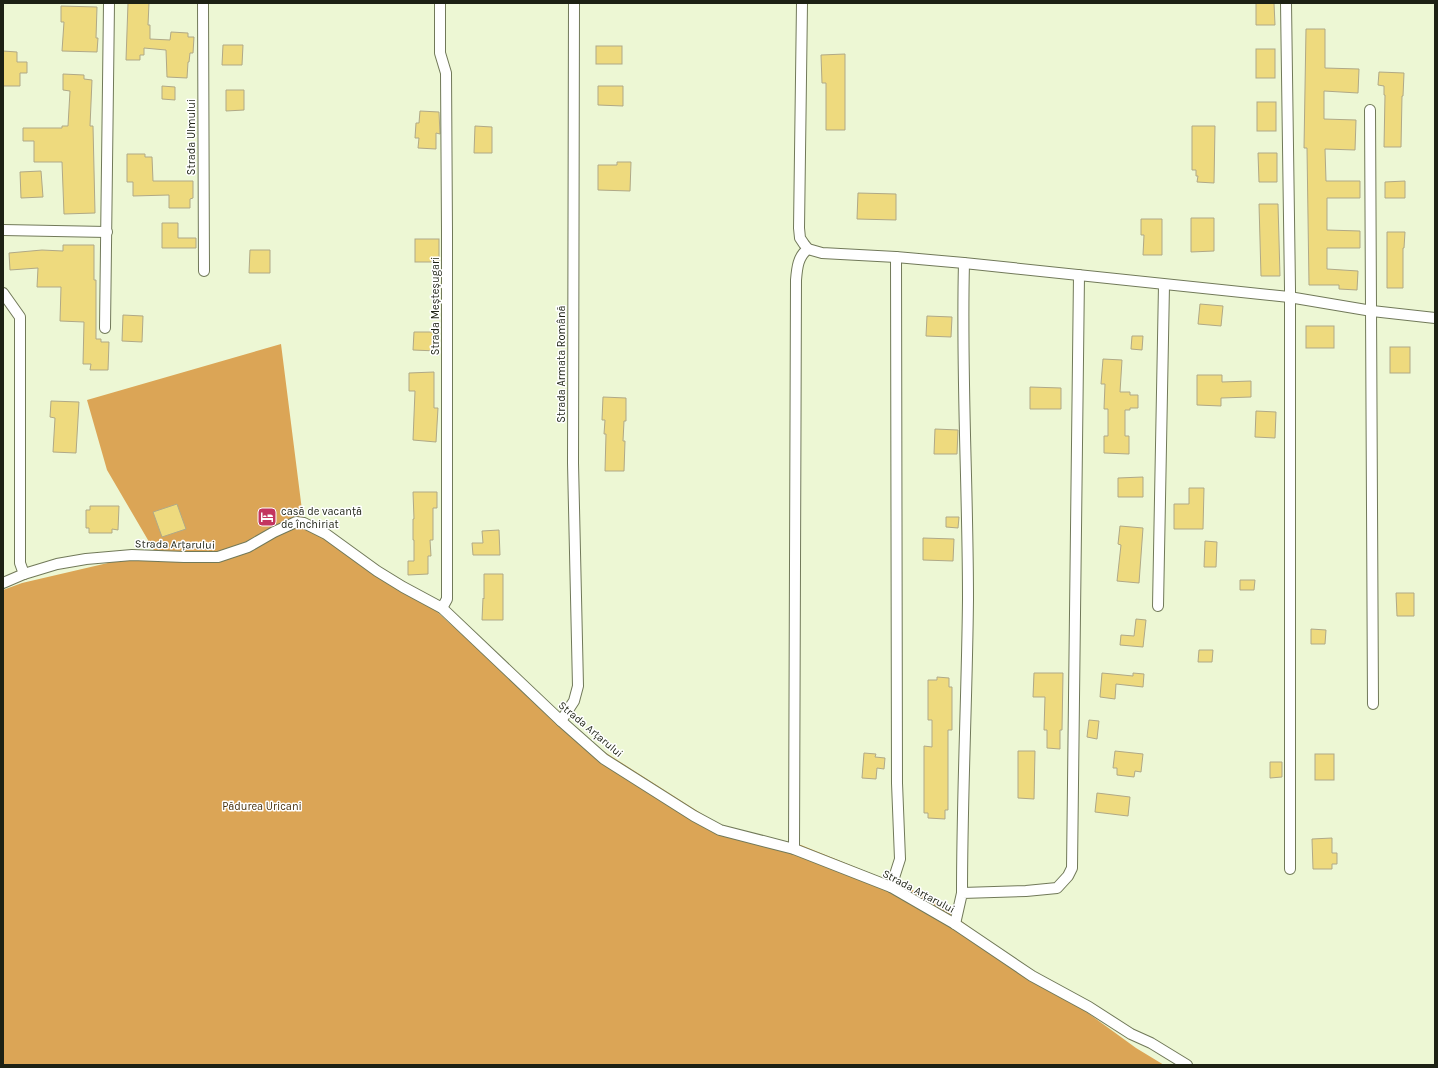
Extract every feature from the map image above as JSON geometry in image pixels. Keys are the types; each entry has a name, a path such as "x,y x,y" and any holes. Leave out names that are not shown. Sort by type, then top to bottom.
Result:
{"street":[{"path":"105,328 109,3"},
{"name":"Strada Ulmului","path":"203,3 204,271"},
{"name":"Strada Meșteșugari","path":"440,3 440,53 446,73 447,223 447,599 442,608"},
{"name":"Strada Armata Română","path":"561,721 574,701 578,686 573,463 574,3"},
{"path":"802,3 799,228 800,238 808,249 822,253 896,257 964,263 1289,297 1372,311 1435,318"},
{"path":"1286,3 1289,297 1290,869"},
{"path":"1370,110 1373,704"},
{"path":"3,230 107,232"},
{"path":"794,849 796,280 800,258 808,249"},
{"path":"891,887 900,859 897,783 896,257"},
{"path":"955,924 962,893 962,820 968,598 964,365 964,263"},
{"path":"962,893 1058,888 1068,876 1072,868 1078,276"},
{"path":"1158,606 1164,284"},
{"path":"3,293 20,316 20,563 24,574"},
{"name":"Strada Arțarului","path":"3,582 57,564 132,555 218,557 248,547 274,532 296,522 301,522 322,531 377,571 442,608 561,721 604,759 706,823 720,830 794,849 891,887 955,924 1032,976 1187,1065"}],"green space":[{"name":"Pădurea Uricani","path":"281,344 304,526 434,609 559,723 721,826 801,845 927,896 1136,1048 1164,1065 3,1065 3,590 22,583 155,552 107,470 87,400"}],"building":[{"path":"128,3 149,3 148,25 150,25 150,39 170,40 171,32 188,33 188,37 194,37 193,53 190,53 188,62 187,78 167,77 166,50 144,48 144,55 140,55 140,60 126,60"},
{"path":"1256,3 1274,3 1275,25 1256,25"},
{"path":"61,6 97,7 97,52 62,51 64,22 61,22"},
{"path":"1306,29 1325,29 1325,68 1359,69 1358,93 1324,91 1324,119 1356,120 1355,150 1325,149 1326,181 1360,181 1360,198 1327,198 1327,230 1360,231 1360,248 1327,248 1327,269 1358,271 1357,290 1339,289 1339,285 1309,285 1307,148 1304,148"},
{"path":"223,45 243,45 242,65 222,65"},
{"path":"596,46 622,46 622,64 596,64"},
{"path":"1256,49 1275,49 1275,78 1256,78"},
{"path":"3,51 17,52 17,62 27,62 27,73 20,73 20,86 3,86"},
{"path":"845,54 845,130 826,130 826,83 822,83 821,55"},
{"path":"1379,72 1404,73 1401,147 1384,147 1385,95 1384,86 1378,85"},
{"path":"63,74 84,75 84,79 92,80 90,126 93,126 95,213 64,214 62,162 34,162 34,141 23,141 23,128 62,128 62,126 68,126 70,91 63,90"},
{"path":"162,86 175,87 175,100 162,99"},
{"path":"598,86 623,86 623,106 598,105"},
{"path":"226,90 244,90 244,110 226,111"},
{"path":"1257,102 1276,102 1276,131 1257,131"},
{"path":"420,111 439,112 440,134 436,133 436,149 418,148 419,138 415,138 416,123 419,123"},
{"path":"475,126 492,127 492,153 474,153"},
{"path":"1192,126 1215,126 1214,183 1197,182 1198,176 1196,176 1196,170 1192,170"},
{"path":"1258,153 1277,153 1277,182 1259,182"},
{"path":"127,154 145,154 145,157 152,157 153,181 193,181 193,198 190,199 190,208 169,208 169,195 133,196 133,182 127,182"},
{"path":"617,162 631,162 630,191 598,190 598,165 617,165"},
{"path":"41,171 43,197 21,198 20,172"},
{"path":"1405,181 1405,198 1385,198 1385,182"},
{"path":"858,193 896,194 896,220 857,219"},
{"path":"1259,204 1278,204 1280,276 1261,276"},
{"path":"1191,218 1214,218 1214,251 1191,252"},
{"path":"1141,219 1162,219 1162,255 1143,255 1144,235 1141,235"},
{"path":"162,223 178,223 178,238 196,238 196,248 162,248"},
{"path":"1387,232 1405,232 1403,248 1403,288 1387,288"},
{"path":"415,239 439,239 439,262 415,262"},
{"path":"63,245 94,245 94,280 96,280 96,339 101,339 101,342 109,342 108,370 90,370 91,364 83,364 84,322 60,321 61,287 37,287 38,268 10,270 9,253 42,250 63,251"},
{"path":"250,250 270,250 270,273 249,273"},
{"path":"1200,304 1223,306 1221,326 1198,324"},
{"path":"123,315 143,316 142,342 122,341"},
{"path":"927,316 952,317 951,337 926,336"},
{"path":"1306,326 1334,326 1334,348 1306,348"},
{"path":"414,332 437,332 437,351 413,350"},
{"path":"1132,336 1143,336 1142,350 1131,349"},
{"path":"1390,347 1410,347 1410,373 1390,373"},
{"path":"1103,359 1122,360 1120,392 1130,392 1130,395 1138,395 1138,408 1130,408 1130,410 1125,410 1125,436 1129,436 1129,454 1104,453 1104,436 1108,436 1108,409 1104,409 1105,384 1101,384"},
{"path":"434,372 434,408 438,408 436,442 413,440 415,391 409,391 409,373"},
{"path":"1197,375 1222,375 1222,382 1251,381 1251,397 1221,398 1221,406 1197,405"},
{"path":"1030,387 1061,388 1061,409 1030,409"},
{"path":"603,397 626,398 626,421 624,421 623,441 625,441 624,471 605,471 606,434 604,434 605,420 602,420"},
{"path":"51,401 79,402 76,453 53,452 55,418 50,417"},
{"path":"1256,411 1276,412 1275,438 1255,437"},
{"path":"935,429 958,430 957,454 934,454"},
{"path":"1143,477 1143,497 1118,497 1118,478"},
{"path":"1189,488 1204,488 1203,529 1174,529 1174,504 1189,504"},
{"path":"413,492 437,492 437,508 433,508 433,540 430,540 431,556 428,556 428,574 408,575 408,561 414,561"},
{"path":"177,504 186,529 162,537 153,512"},
{"path":"90,506 119,506 118,530 112,529 112,533 89,533 89,528 86,528 86,510 90,510"},
{"path":"946,517 959,517 958,528 946,527"},
{"path":"1120,526 1143,528 1139,583 1117,581 1121,545 1118,544"},
{"path":"499,530 500,555 473,555 472,543 483,543 482,531"},
{"path":"923,538 954,539 953,561 923,560"},
{"path":"1205,541 1217,542 1216,567 1204,567"},
{"path":"484,574 503,574 503,620 482,620"},
{"path":"1240,580 1255,580 1254,590 1240,590"},
{"path":"1396,593 1414,593 1414,616 1397,616"},
{"path":"1136,619 1146,620 1143,647 1120,645 1121,635 1134,636"},
{"path":"1311,629 1326,630 1325,644 1311,644"},
{"path":"1199,650 1213,650 1212,662 1198,662"},
{"path":"1034,673 1063,673 1062,730 1060,730 1060,749 1047,748 1047,730 1044,730 1045,697 1033,697"},
{"path":"1102,673 1133,676 1133,673 1144,674 1143,687 1116,684 1115,699 1100,697"},
{"path":"937,677 949,678 949,687 952,687 952,730 948,730 948,810 945,810 945,819 928,818 928,813 924,813 924,746 932,747 932,720 928,720 928,680 937,680"},
{"path":"1089,720 1099,721 1097,739 1087,737"},
{"path":"1018,751 1035,751 1034,799 1018,798"},
{"path":"1115,751 1143,754 1141,772 1135,771 1134,777 1117,775 1117,768 1113,768"},
{"path":"864,753 876,754 875,757 885,758 884,769 877,768 876,779 862,778"},
{"path":"1315,754 1334,754 1334,780 1315,780"},
{"path":"1270,762 1282,762 1282,777 1270,778"},
{"path":"1097,793 1130,797 1128,816 1095,812"},
{"path":"1332,838 1332,853 1337,853 1337,864 1332,864 1332,869 1313,869 1312,839"}],"place":[{"name":"casă de vacanță de închiriat","path":"267,517"}]}
